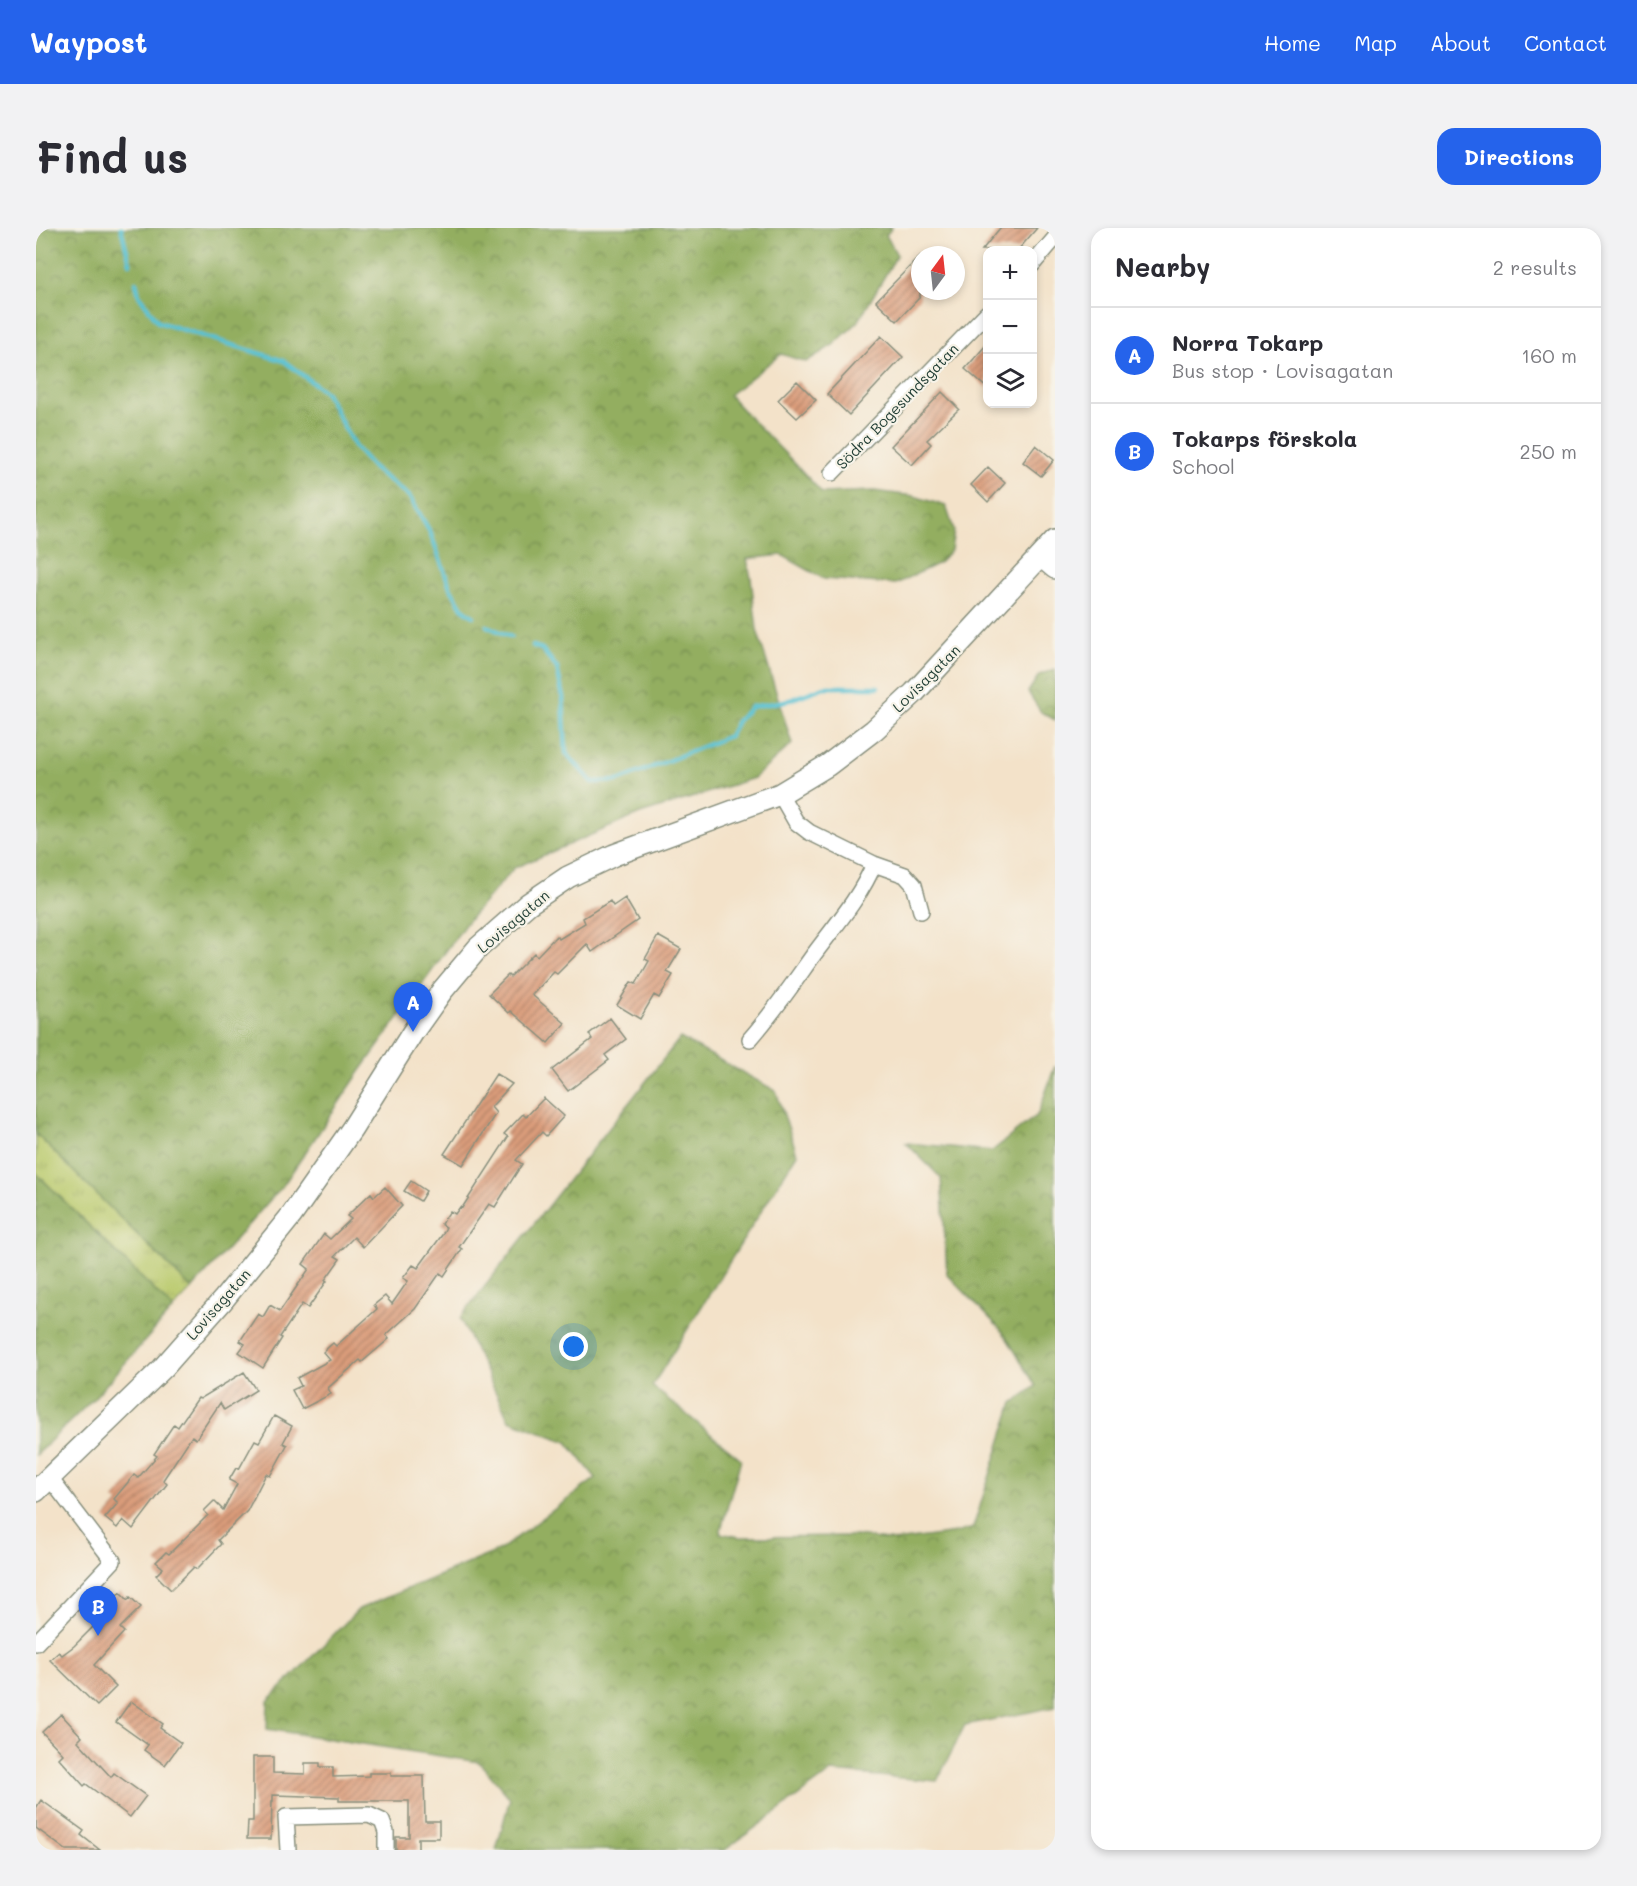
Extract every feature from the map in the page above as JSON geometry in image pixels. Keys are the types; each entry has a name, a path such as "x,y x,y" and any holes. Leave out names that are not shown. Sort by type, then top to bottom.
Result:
{"street":[{"path":"1037,259 1055,238"},
{"name":"Södra Bogesundsgatan","path":"832,473 983,317"},
{"name":"Lovisagatan","path":"43,1484 163,1368 223,1300 291,1216 352,1129 430,1007 478,948 528,904 568,877 586,868 657,838 783,800 874,730 921,686 1050,555"},
{"path":"783,800 796,822 809,832 874,864 905,874 914,885 921,911"},
{"path":"750,1039 773,1013 849,908 867,882 874,864"},
{"path":"36,1643 113,1561 43,1484"},
{"path":"288,1850 286,1817 369,1815 382,1821 386,1832 386,1850"}],"green space":[{"path":"36,228 892,228 886,235 897,255 858,322 833,345 806,362 781,354 729,395 822,493 874,491 914,496 946,506 954,530 951,550 939,563 896,584 824,579 782,555 747,559 757,630 792,744 754,778 640,814 514,868 466,923 357,1076 284,1184 192,1289 36,1134"},
{"path":"1055,669 1055,720 1041,712 1028,692 1039,675"},
{"path":"680,1038 776,1091 797,1154 652,1386 741,1459 720,1533 740,1537 856,1536 895,1541 956,1533 973,1528 1013,1403 1036,1386 1003,1332 947,1274 941,1178 906,1143 992,1151 1038,1114 1055,1066 1055,1707 965,1725 937,1781 831,1772 725,1850 496,1850 510,1798 479,1762 267,1729 268,1701 359,1609 500,1550 596,1478 567,1442 509,1420 460,1318"},
{"path":"36,1134 192,1289 173,1309 36,1173"},
{"path":"36,1173 173,1309 94,1398 36,1455"}],"building":[{"path":"1000,228 1037,228 1021,246 985,246"},
{"path":"911,265 911,300 917,300 897,321 876,301"},
{"path":"881,336 903,357 849,415 827,394"},
{"path":"983,349 983,385 965,369"},
{"path":"797,381 816,400 797,418 778,400"},
{"path":"942,392 959,409 927,440 931,444 912,465 891,446"},
{"path":"1036,445 1054,460 1041,476 1023,462"},
{"path":"988,467 1005,483 988,502 971,485"},
{"path":"625,898 638,920 592,952 587,944 557,974 554,972 532,995 565,1023 548,1043 511,1011 509,1013 489,994 534,953 537,956 556,936 559,939 585,923 583,918 610,901 613,906"},
{"path":"658,936 681,949 667,972 673,975 659,998 654,995 640,1019 617,1005 631,982 636,984 649,961 645,959"},
{"path":"610,1018 626,1039 605,1055 609,1060 568,1091 552,1070 592,1039 589,1034"},
{"path":"496,1074 512,1084 491,1107 496,1113 463,1165 444,1154"},
{"path":"544,1098 564,1116 546,1136 542,1132 516,1160 522,1164 495,1207 489,1204 459,1247 462,1249 444,1276 440,1273 415,1309 386,1335 389,1339 328,1388 331,1394 302,1409 292,1390 301,1386 297,1378 330,1360 323,1352 333,1343 336,1346 377,1309 374,1305 385,1296 392,1304 408,1281 403,1278 413,1265 418,1268 442,1235 446,1227 441,1224 450,1211 455,1214 460,1207 462,1208 508,1137 504,1134 523,1114 526,1117"},
{"path":"411,1181 426,1191 420,1201 404,1191"},
{"path":"385,1187 402,1206 363,1247 354,1237 335,1256 340,1259 325,1280 327,1281 308,1308 302,1304 263,1368 239,1352 245,1344 240,1341 258,1314 263,1317 270,1305 280,1311 309,1269 303,1264 324,1234 330,1239 351,1219 347,1216 371,1193 374,1197"},
{"path":"244,1372 256,1390 224,1410 220,1403 196,1439 192,1436 163,1480 167,1484 133,1529 123,1520 117,1528 105,1518 118,1503 114,1499 134,1475 138,1478 157,1456 154,1454 174,1424 178,1427 198,1398 200,1399"},
{"path":"274,1416 292,1426 283,1443 287,1445 270,1476 266,1474 247,1511 218,1540 221,1544 197,1569 194,1567 171,1590 156,1575 163,1568 156,1562 166,1552 169,1554 208,1515 204,1511 214,1501 223,1510 237,1484 229,1480 236,1468 239,1469 255,1440 259,1442"},
{"path":"120,1592 128,1600 130,1597 141,1607 120,1628 124,1632 94,1665 116,1687 97,1706 50,1660 59,1652 62,1655 74,1646 94,1626 90,1622"},
{"path":"131,1701 163,1724 160,1728 181,1743 165,1765 144,1750 148,1745 116,1722"},
{"path":"61,1714 82,1737 78,1741 111,1777 114,1773 146,1796 130,1817 86,1784 84,1786 59,1758 63,1754 42,1732"},
{"path":"253,1757 273,1757 273,1773 305,1774 305,1763 320,1763 320,1767 333,1767 333,1777 369,1776 369,1773 424,1776 425,1821 439,1821 439,1838 418,1838 418,1850 396,1850 396,1837 409,1837 409,1801 339,1801 339,1797 273,1795 271,1839 247,1839 248,1821 253,1821"},
{"path":"41,1800 84,1831 81,1835 100,1850 66,1850 36,1828 36,1808"}],"waterway":[{"path":"121,228 130,263"},
{"path":"136,282 139,295 158,322 284,361 326,393 354,446 374,469 409,496 430,532 450,587 462,608 473,616"},
{"path":"487,626 511,637"},
{"path":"533,646 542,649 557,668 563,697 566,753 592,782 618,781 729,736 737,721 751,707 790,700 824,687 878,687"}],"place":[{"name":"Norra Tokarp","path":"413,1032"},
{"name":"Tokarps förskola","path":"98,1636"}]}
